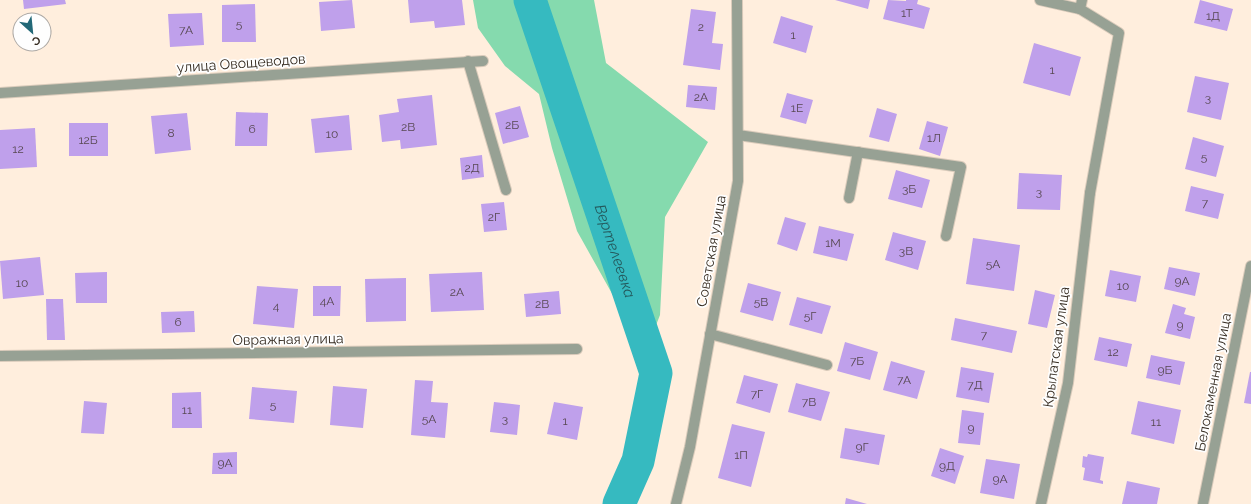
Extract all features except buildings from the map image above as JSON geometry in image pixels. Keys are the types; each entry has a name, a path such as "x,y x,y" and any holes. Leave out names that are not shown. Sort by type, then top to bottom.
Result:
{"street":[{"name":"Советская улица","path":"676,504 690,447 738,181 737,0"},
{"path":"1040,0 1081,4"},
{"name":"Крылатская улица","path":"1041,504 1068,383 1090,193 1119,33 1081,4"},
{"name":"улица Овощеводов","path":"0,93 484,61"},
{"path":"468,62 506,190"},
{"path":"738,135 961,167 946,236"},
{"path":"849,198 858,152"},
{"name":"Белокаменная улица","path":"1203,504 1251,266"},
{"path":"710,334 827,365"},
{"name":"Овражная улица","path":"0,356 577,349"}],"green space":[{"path":"473,0 594,0 606,63 708,142 665,217 660,315 653,333 629,324 577,231 552,148 539,94 505,66 478,28"}],"waterway":[{"name":"Вертелеевка","path":"530,0 656,373 638,461 619,504"}]}
